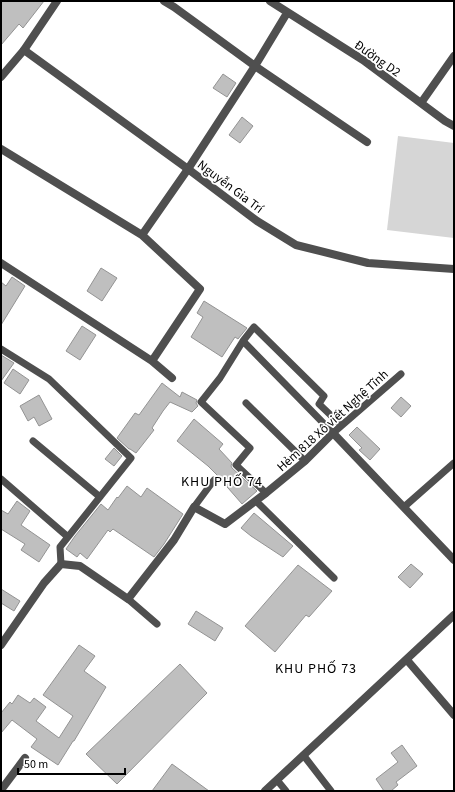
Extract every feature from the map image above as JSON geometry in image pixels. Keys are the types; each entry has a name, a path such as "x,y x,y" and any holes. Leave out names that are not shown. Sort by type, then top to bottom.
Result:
{"street":[{"path":"1,77 24,50 57,1"},
{"path":"164,1 367,142"},
{"name":"Đường D2","path":"270,1 362,60 454,126"},
{"path":"142,235 256,66 287,13"},
{"name":"Nguyễn Gia Trí","path":"24,50 188,168 257,222 296,244 368,263 454,269"},
{"path":"421,103 454,56"},
{"path":"1,149 142,235 200,289 152,361"},
{"path":"1,263 152,361 172,378"},
{"path":"333,433 454,560"},
{"name":"Hẻm 818 Xô viết Nghệ Tĩnh","path":"194,508 225,524 305,461 333,433"},
{"path":"1,645 44,583 61,564 80,566 128,599 174,540 194,508"},
{"path":"266,791 454,615"},
{"path":"407,660 452,710"},
{"path":"1,790 25,758"}],"lane":[{"path":"266,493 236,464 250,448 201,402 220,378 243,341 254,327 324,396 319,404 341,425"},
{"path":"243,341 333,433"},
{"path":"1,349 49,379 131,458 60,547 61,564"},
{"name":"Hẻm 818 Xô viết Nghệ Tĩnh","path":"333,433 400,374"},
{"path":"246,403 305,461"},
{"path":"33,441 100,497"},
{"path":"404,507 454,463"},
{"path":"1,479 68,536"},
{"path":"194,508 214,480"},
{"path":"256,501 334,578"},
{"path":"128,599 157,624"},
{"path":"304,756 331,791"},
{"path":"277,780 286,791"}],"shaded area":[{"path":"398,136 454,143 454,238 387,230"}],"building":[{"path":"1,1 44,1 23,28 19,24 1,45"},
{"path":"223,74 236,83 227,97 213,88"},
{"path":"242,117 253,126 240,143 229,135"},
{"path":"101,268 117,278 102,301 87,291"},
{"path":"12,277 25,286 1,325 1,282 6,286"},
{"path":"204,301 247,328 238,339 235,337 222,357 191,337 203,317 197,313"},
{"path":"82,326 96,335 80,360 66,351"},
{"path":"1,355 14,363 1,381"},
{"path":"13,369 29,380 20,394 4,383"},
{"path":"162,383 180,397 182,392 197,400 196,403 198,406 192,412 170,402 152,428 154,430 136,453 117,438 135,413 139,415"},
{"path":"39,395 52,419 39,426 34,417 28,421 20,406"},
{"path":"401,397 411,406 401,417 391,408"},
{"path":"194,419 223,444 219,449 232,463 232,468 257,491 242,504 208,466 177,441"},
{"path":"357,427 380,449 370,460 359,450 362,448 349,435"},
{"path":"114,448 122,456 114,466 105,459"},
{"path":"127,486 141,497 147,488 183,514 154,557 113,529 110,532 108,530 87,559 80,553 77,557 66,549 101,504 108,510"},
{"path":"17,501 30,511 21,525 50,545 39,562 21,550 25,544 1,529 1,510 8,514"},
{"path":"254,513 293,546 283,557 241,528"},
{"path":"411,564 423,574 410,588 398,577"},
{"path":"298,565 332,591 309,617 306,615 275,652 245,626"},
{"path":"1,589 20,601 14,611 1,603"},
{"path":"196,611 223,628 215,641 188,624"},
{"path":"79,645 95,656 84,671 106,687 58,765 31,747 37,739 12,720 1,733 1,713 10,702 12,704 18,695 30,703 34,698 46,707 36,721 59,738 73,716 43,695"},
{"path":"180,664 207,693 117,784 86,754"},
{"path":"402,745 417,766 396,782 398,785 391,791 384,791 376,779 398,762 391,753"},
{"path":"172,764 209,791 152,791"}],"district":[{"name":"KHU PHỐ 74","path":"222,481"},
{"name":"KHU PHỐ 73","path":"316,668"}]}
